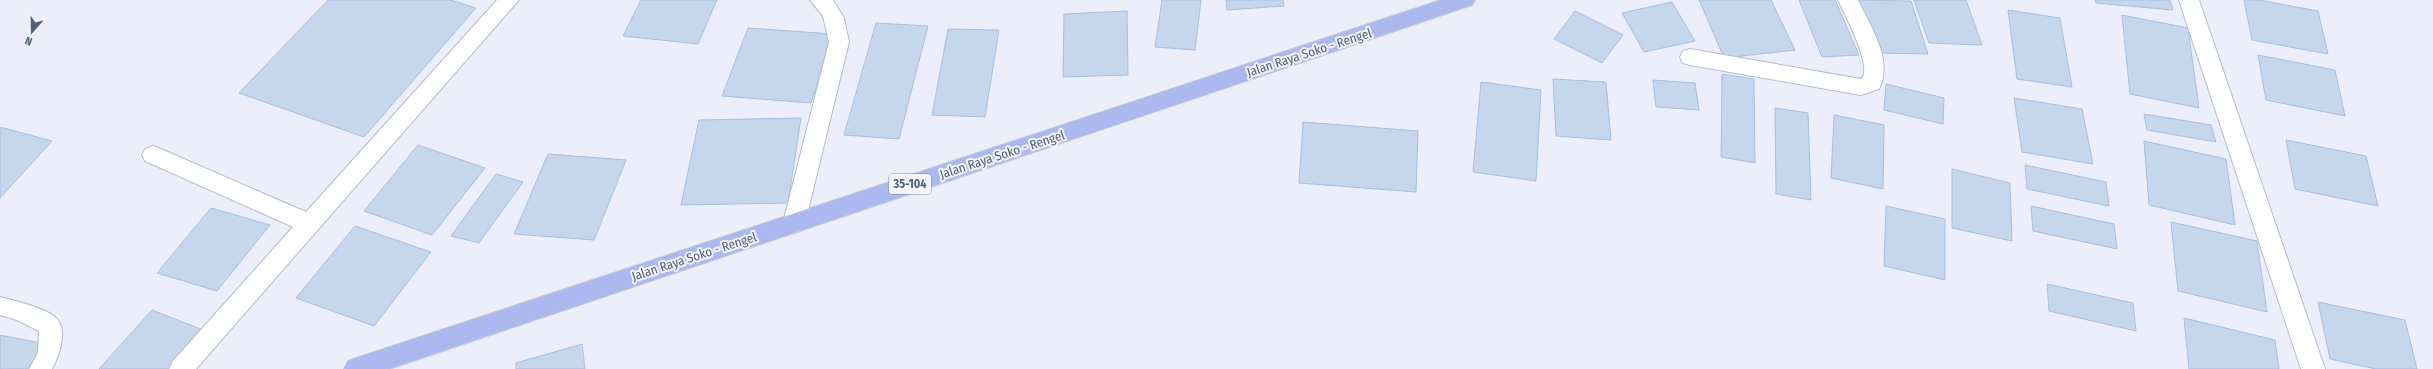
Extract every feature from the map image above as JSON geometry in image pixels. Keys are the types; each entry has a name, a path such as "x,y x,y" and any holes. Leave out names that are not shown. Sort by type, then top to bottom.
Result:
{"main road":[{"name":"Jalan Raya Soko - Rengel","path":"356,369 1465,0"}],"street":[{"path":"181,369 509,0"},
{"path":"794,223 839,42 837,22 828,5 820,0"},
{"path":"1690,57 1861,87 1872,83 1875,68 1870,48 1848,0"},
{"path":"2189,0 2317,368"},
{"path":"153,155 310,224"}],"lane":[{"path":"0,306 21,311 49,325 52,344 47,360 40,369"}],"building":[{"path":"328,0 451,0 476,8 364,137 239,93"},
{"path":"641,0 717,0 698,44 623,36"},
{"path":"1162,0 1201,0 1195,50 1155,47"},
{"path":"1226,0 1283,0 1284,6 1227,10"},
{"path":"1699,0 1771,0 1795,50 1724,58"},
{"path":"1799,0 1835,0 1859,55 1822,57"},
{"path":"1859,0 1911,1 1928,54 1875,53"},
{"path":"1914,0 1966,0 1982,45 1929,43"},
{"path":"2095,0 2170,0 2173,10 2096,3"},
{"path":"2244,0 2259,0 2318,11 2328,54 2252,40"},
{"path":"1672,2 1695,41 1644,52 1622,13"},
{"path":"2008,10 2060,18 2072,87 2017,79"},
{"path":"1127,11 1128,75 1063,77 1064,14"},
{"path":"1575,11 1623,35 1602,63 1554,39"},
{"path":"2122,15 2188,28 2199,108 2130,94"},
{"path":"876,23 928,26 899,139 844,135"},
{"path":"748,28 833,34 811,103 722,96"},
{"path":"948,29 999,30 985,117 932,115"},
{"path":"2258,55 2335,70 2345,116 2266,100"},
{"path":"1722,74 1754,79 1755,163 1721,157"},
{"path":"1553,79 1606,82 1611,140 1556,136"},
{"path":"1653,80 1695,83 1699,110 1656,107"},
{"path":"1481,82 1541,90 1536,181 1473,172"},
{"path":"1886,84 1944,98 1943,124 1884,110"},
{"path":"2014,98 2082,109 2093,164 2022,152"},
{"path":"1775,108 1808,113 1811,200 1776,194"},
{"path":"2144,114 2211,125 2216,142 2147,130"},
{"path":"1834,115 1884,125 1883,189 1831,178"},
{"path":"801,118 788,203 681,205 699,120"},
{"path":"1303,122 1418,131 1416,192 1299,183"},
{"path":"0,127 52,141 0,198"},
{"path":"2286,140 2366,156 2378,206 2295,189"},
{"path":"2144,141 2226,159 2235,225 2149,205"},
{"path":"418,145 485,168 432,235 364,211"},
{"path":"548,154 626,160 594,240 514,234"},
{"path":"2025,165 2106,182 2109,206 2027,189"},
{"path":"1952,169 2010,183 2012,241 1952,228"},
{"path":"496,174 523,182 479,243 451,236"},
{"path":"1886,206 1945,219 1945,280 1884,266"},
{"path":"2031,206 2114,224 2117,249 2033,231"},
{"path":"211,208 270,225 217,291 157,273"},
{"path":"2171,222 2257,241 2267,312 2178,291"},
{"path":"355,226 431,252 374,326 296,298"},
{"path":"2047,284 2133,303 2136,331 2049,311"},
{"path":"2318,302 2405,320 2417,369 2376,369 2330,359"},
{"path":"152,310 203,330 169,369 99,369"},
{"path":"2184,318 2275,340 2279,369 2189,369"},
{"path":"0,335 46,344 27,369 0,369"},
{"path":"582,344 585,369 516,369 516,363"}]}
